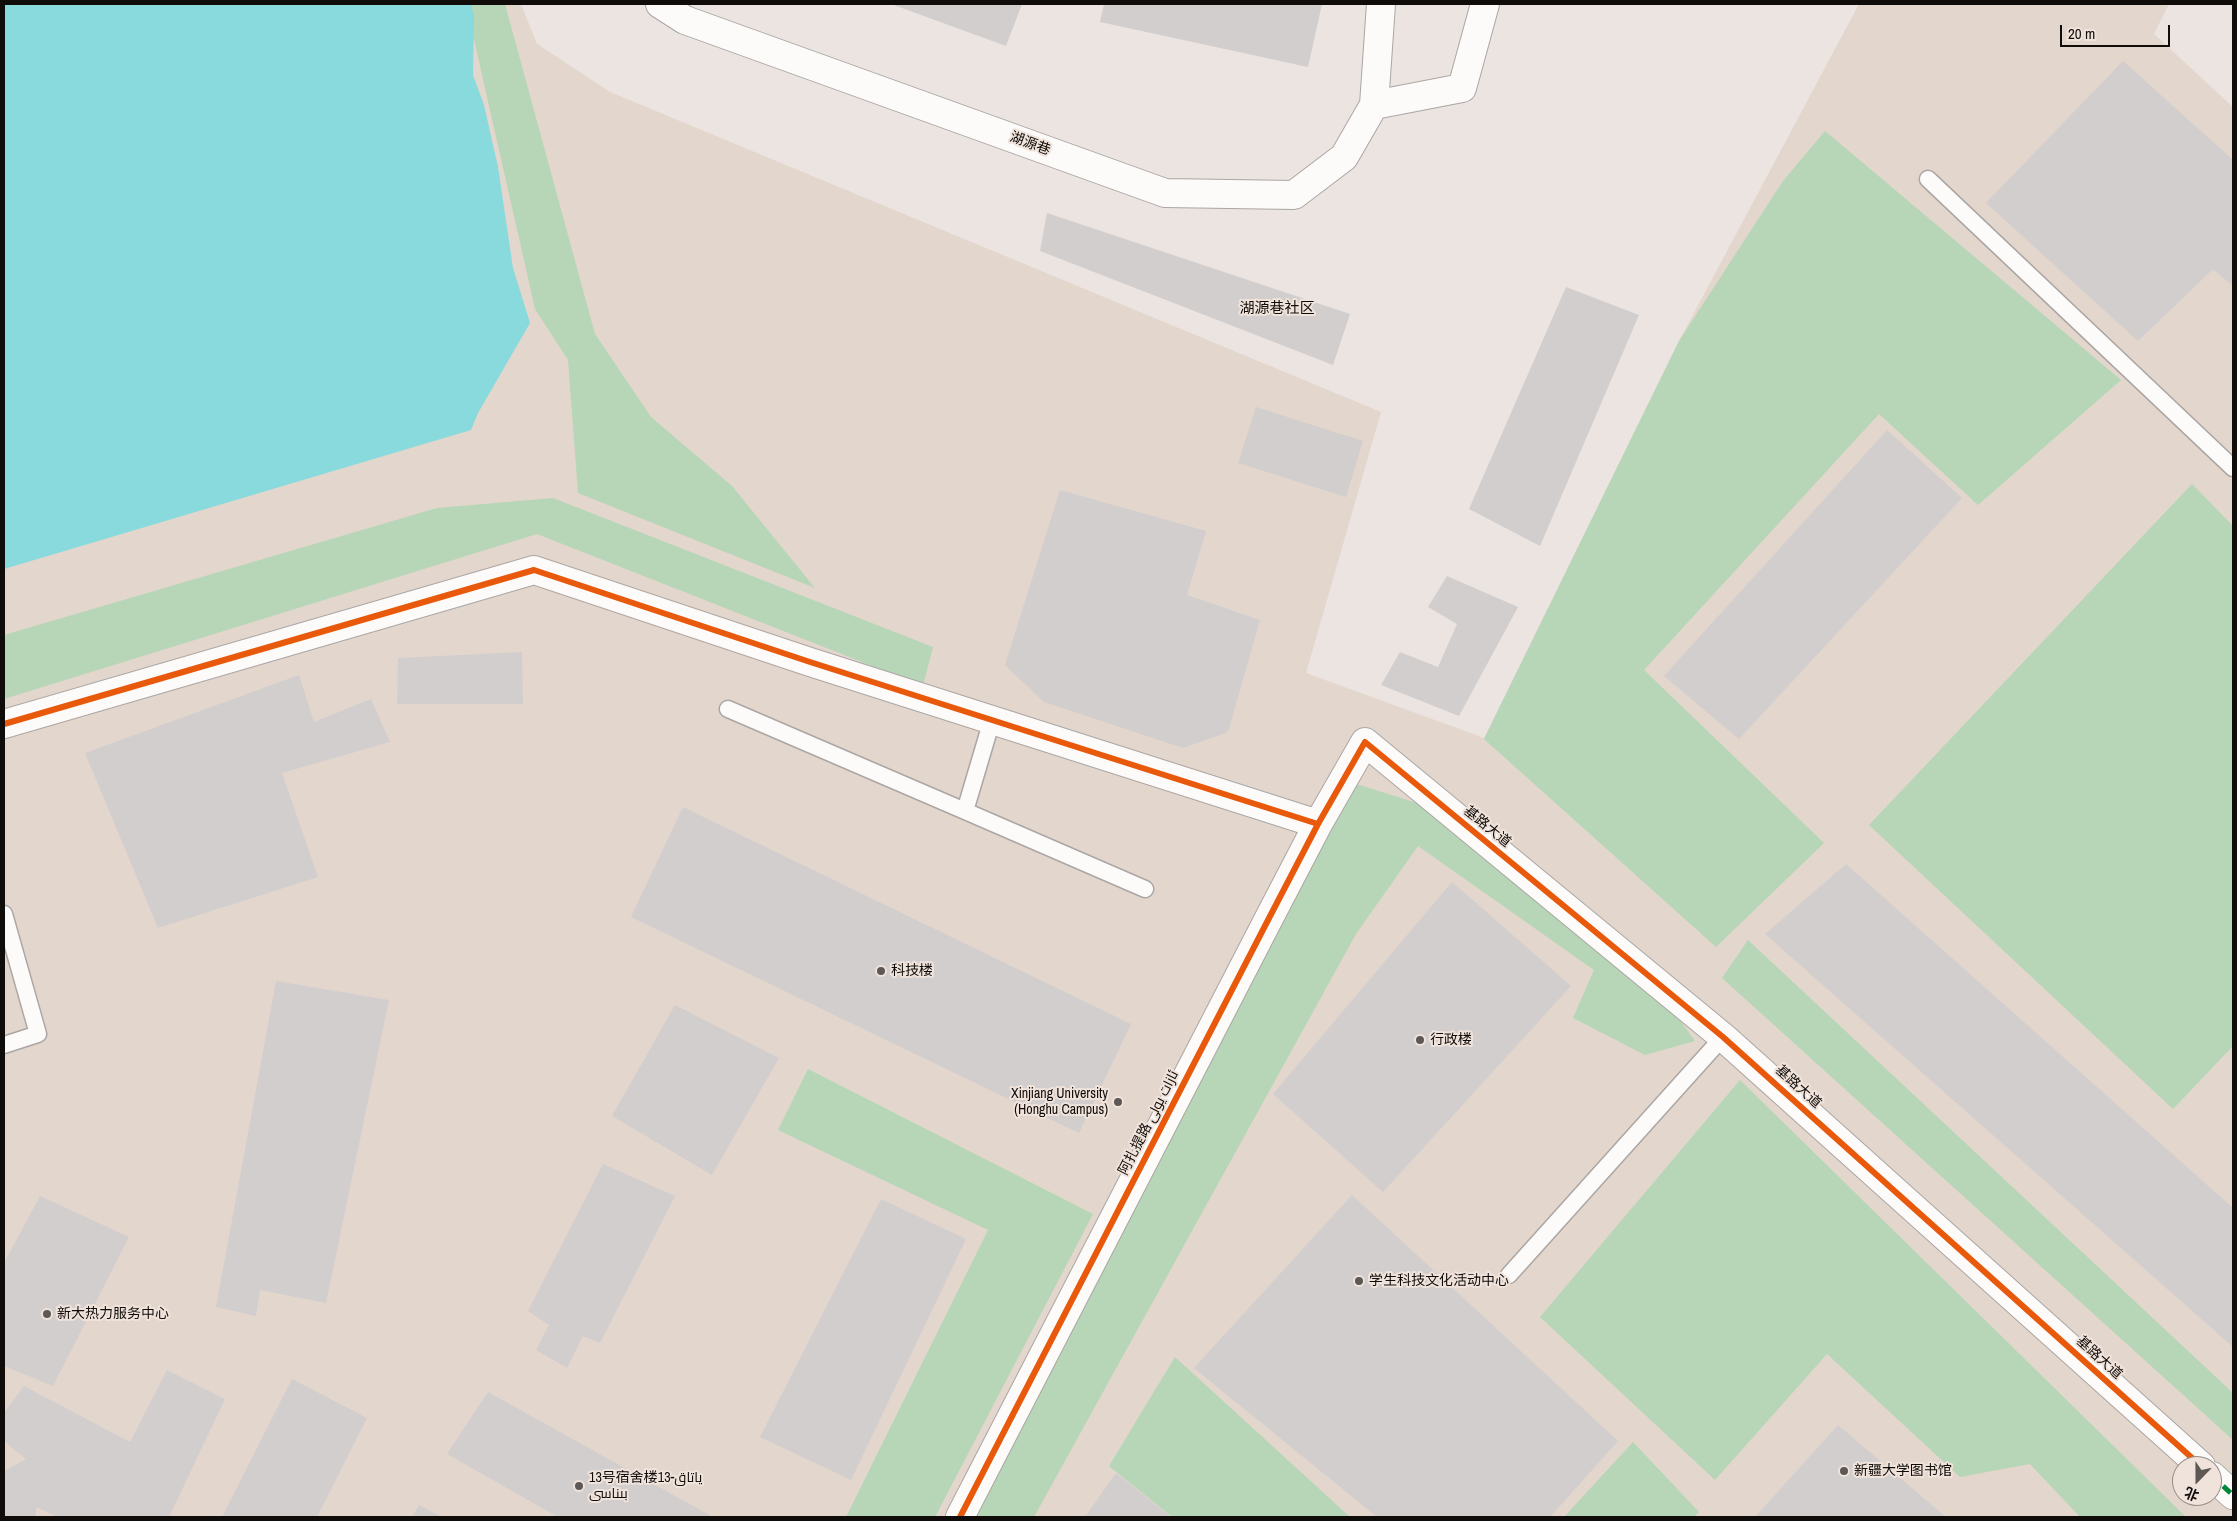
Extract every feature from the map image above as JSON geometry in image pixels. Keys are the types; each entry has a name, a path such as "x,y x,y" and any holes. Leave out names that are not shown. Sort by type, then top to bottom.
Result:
{"street":[{"name":"湖源巷","path":"660,4 685,20 1165,192 1294,195 1344,157 1374,105"},
{"path":"1381,4 1374,105 1462,88 1485,4"},
{"path":"4,724 534,570 810,662 1318,824"},
{"name":"阿扎提路 ئازات يولى","path":"960,1517 1318,824 1365,742"},
{"name":"基路大道","path":"1365,742 1723,1036 2189,1456"},
{"path":"2222,1485 2233,1495"}],"lane":[{"path":"1928,179 2233,468"},
{"path":"728,709 1145,889"},
{"path":"965,811 992,720"},
{"path":"4,914 38,1034 4,1045"},
{"path":"1510,1275 1723,1036"}],"shaded area":[{"name":"Xinjiang University (Honghu Campus)","path":"4,4 521,4 537,44 610,92 1381,412 1306,673 1484,738 1679,341 1859,4 2169,4 2154,34 2233,107 2233,1517 4,1517"}],"green space":[{"path":"466,4 505,4 595,334 651,417 732,486 815,588 578,493 568,360 535,309"},
{"path":"1825,131 2121,380 1978,505 1879,414 1644,670 1824,843 1716,947 1484,739 1679,341 1783,181"},
{"path":"2192,484 2233,526 2233,1046 2173,1109 1869,825"},
{"path":"553,498 933,647 923,686 537,534 4,699 4,635 437,508"},
{"path":"1353,783 1430,807 1663,997 1695,1041 1645,1055 1573,1018 1594,970 1418,846 1356,934 1034,1517 959,1517"},
{"path":"1748,940 2233,1393 2233,1440 1722,978"},
{"path":"808,1069 1093,1214 935,1517 846,1517 988,1230 778,1130"},
{"path":"1740,1080 2172,1503 2172,1506 2175,1506 2186,1517 2080,1517 2030,1464 1960,1477 1827,1354 1715,1480 1540,1317"},
{"path":"1175,1357 1350,1517 1172,1517 1109,1466"},
{"path":"1633,1442 1699,1512 1694,1517 1564,1517"}],"water":[{"path":"4,4 471,4 474,16 473,75 484,105 498,167 513,268 530,323 478,413 471,430 4,569"}],"building":[{"path":"891,4 1022,4 1006,46"},
{"path":"1104,4 1322,4 1308,67 1100,22"},
{"path":"2123,61 2233,160 2233,286 2213,269 2138,341 1986,203"},
{"path":"1047,213 1350,314 1333,365 1040,251"},
{"path":"1566,287 1639,315 1540,546 1469,509"},
{"path":"1256,407 1363,441 1346,497 1238,463"},
{"path":"1887,430 1962,498 1739,739 1664,676"},
{"path":"1060,490 1206,531 1187,595 1260,620 1228,732 1183,748 1044,702 1005,665"},
{"path":"1447,576 1518,607 1459,716 1381,685 1400,652 1438,667 1457,624 1428,607"},
{"path":"522,652 523,704 397,704 398,658"},
{"path":"299,675 314,722 371,699 390,742 282,773 318,877 158,928 85,753"},
{"name":"科技楼","path":"683,807 1131,1024 1079,1133 631,917"},
{"path":"1846,864 2233,1208 2232,1346 1765,934"},
{"name":"行政楼","path":"1452,882 1571,986 1383,1192 1273,1094"},
{"path":"276,981 389,1000 326,1303 260,1290 256,1316 216,1307"},
{"path":"675,1005 779,1058 712,1175 612,1116"},
{"path":"603,1164 675,1196 600,1343 583,1336 567,1368 536,1350 549,1325 528,1311"},
{"name":"学生科技文化活动中心","path":"1352,1195 1618,1441 1550,1517 1377,1517 1194,1368"},
{"name":"新大热力服务中心","path":"40,1196 129,1237 53,1386 4,1366 4,1263"},
{"path":"881,1199 966,1239 851,1480 760,1437"},
{"path":"167,1370 225,1399 169,1517 57,1517 37,1507 35,1517 4,1517 4,1471 26,1459 4,1441 4,1413 24,1386 130,1442"},
{"path":"292,1379 367,1418 317,1517 222,1517"},
{"name":"13号宿舍楼13-ياتاق بىناسى","path":"488,1392 713,1517 558,1517 447,1454"},
{"name":"新疆大学图书馆","path":"1838,1425 1946,1517 1755,1517"},
{"path":"1116,1473 1171,1517 1085,1517"},
{"path":"419,1505 442,1517 412,1517"}],"marked path":[{"path":"2222,1485 2233,1495"}],"cycle path":[{"path":"4,724 534,570 810,662 1318,824"},
{"path":"960,1517 1318,824 1365,742 1723,1037 2190,1456"}],"place":[{"name":"科技楼","path":"881,971"},
{"name":"行政楼","path":"1420,1040"},
{"name":"Xinjiang University (Honghu Campus)","path":"1118,1102"},
{"name":"学生科技文化活动中心","path":"1359,1281"},
{"name":"新大热力服务中心","path":"47,1314"},
{"name":"新疆大学图书馆","path":"1844,1471"},
{"name":"13号宿舍楼13-ياتاق بىناسى","path":"579,1486"}],"district":[{"name":"湖源巷社区","path":"1277,309"}]}
